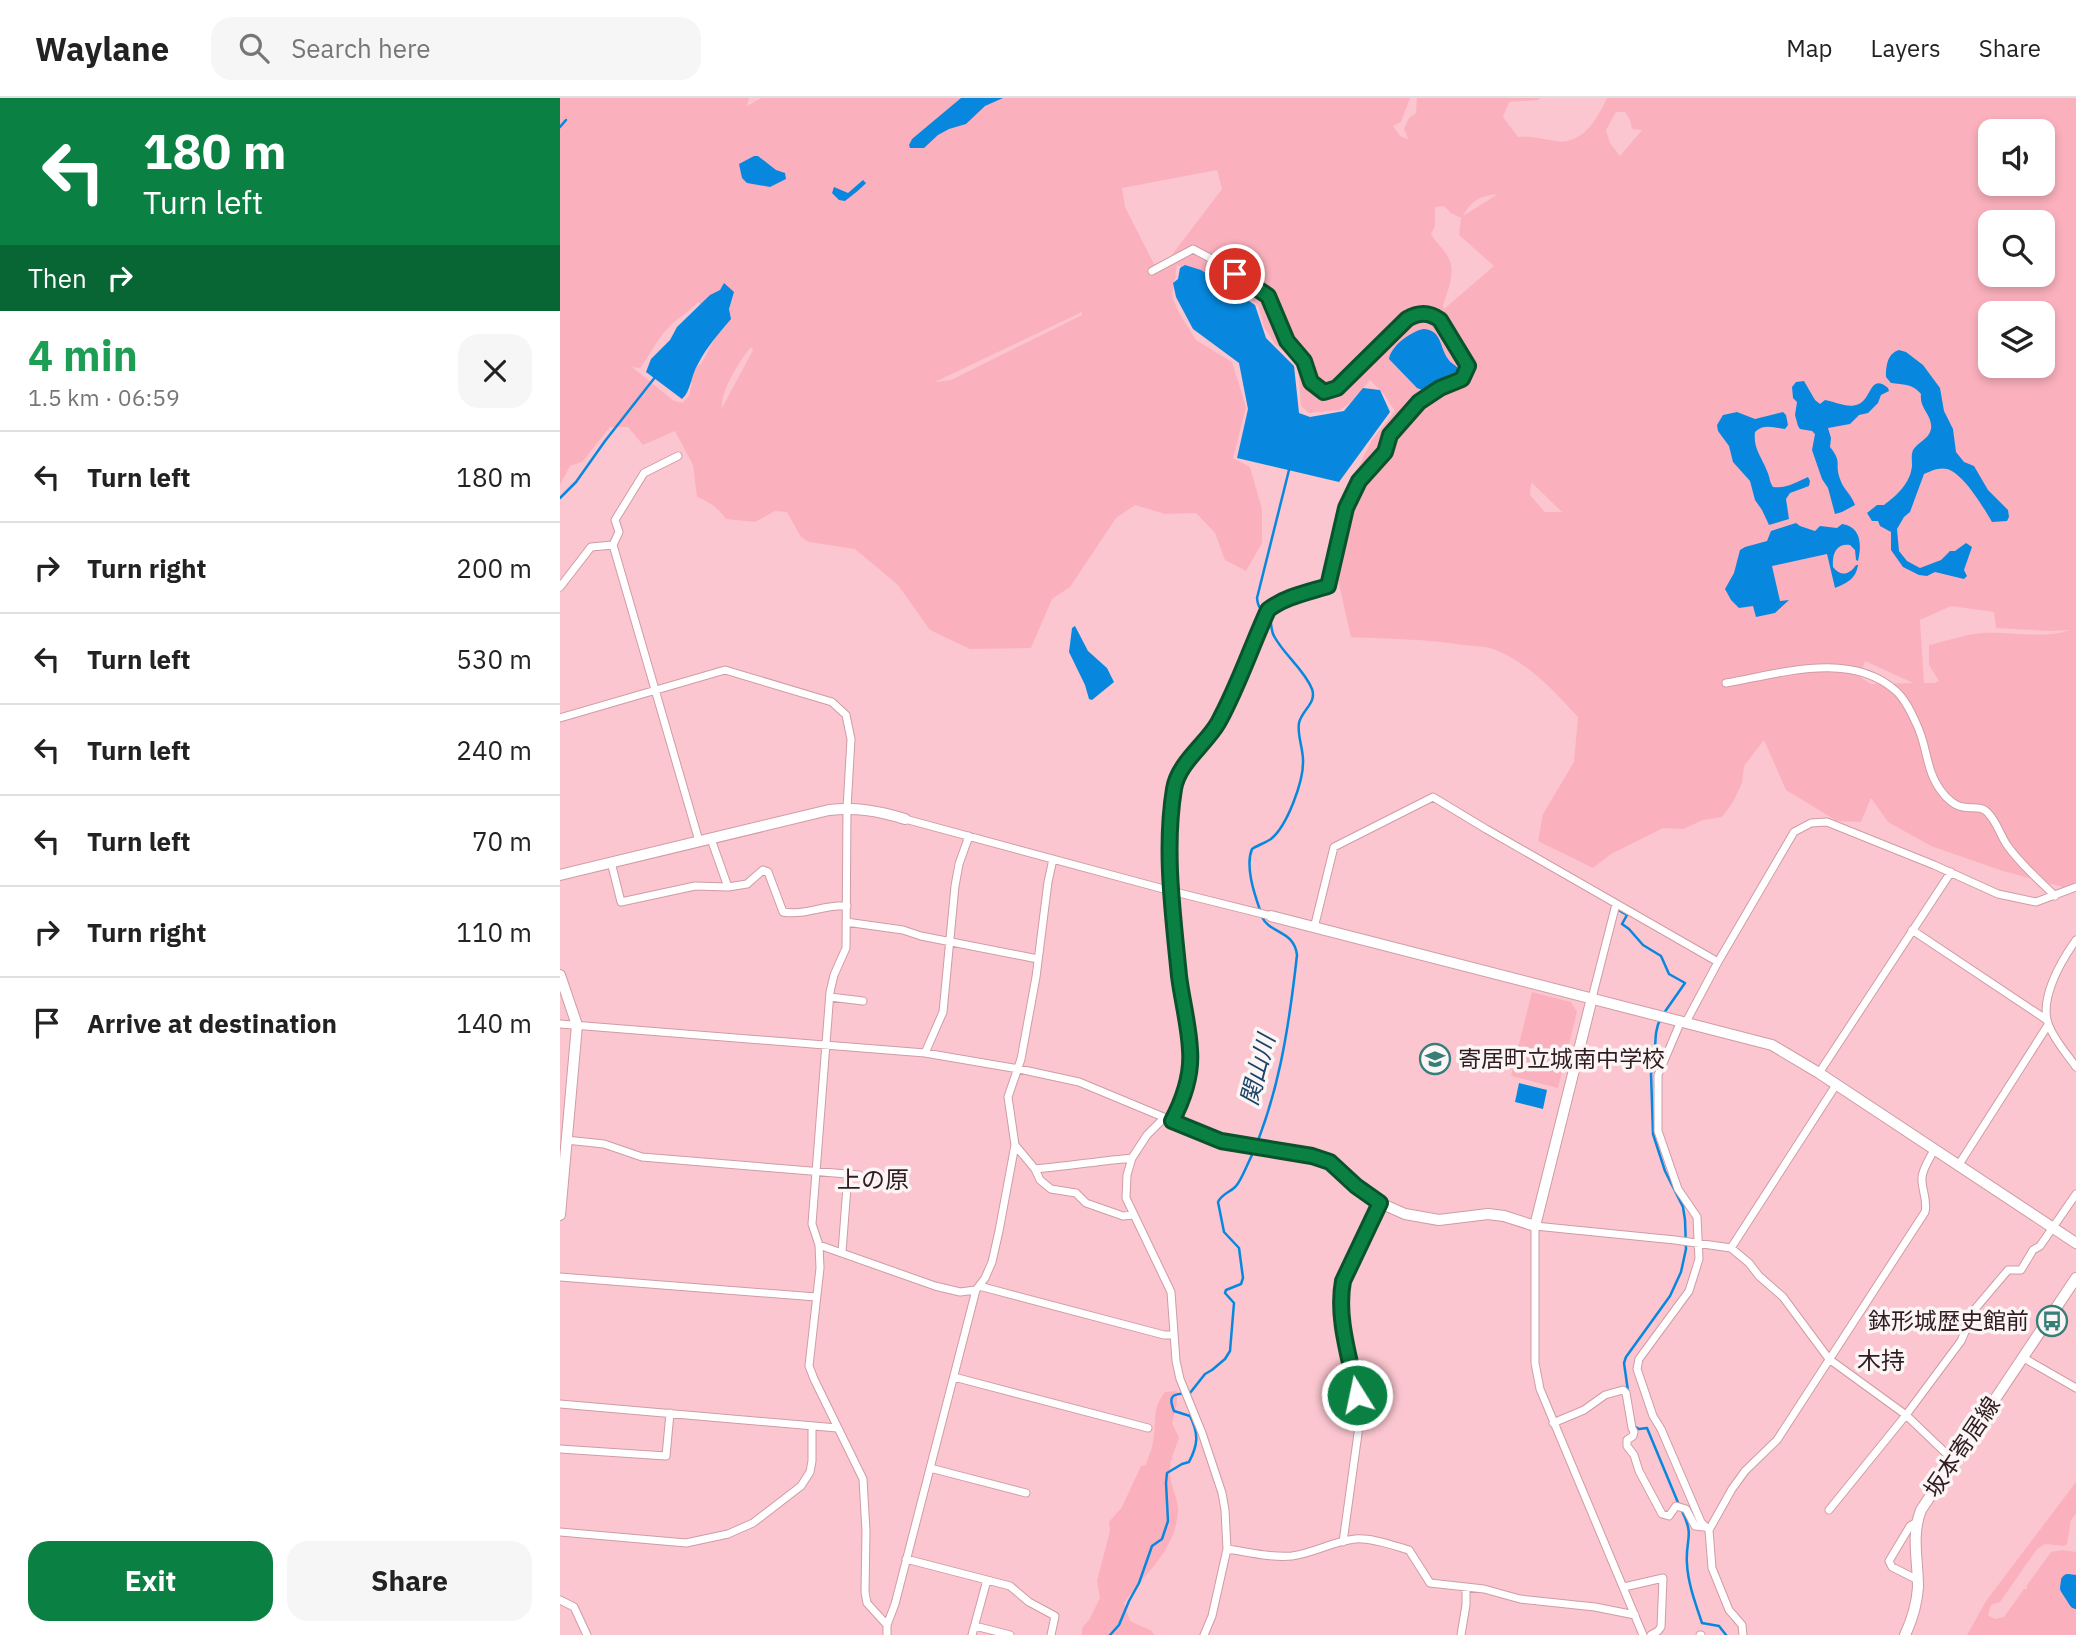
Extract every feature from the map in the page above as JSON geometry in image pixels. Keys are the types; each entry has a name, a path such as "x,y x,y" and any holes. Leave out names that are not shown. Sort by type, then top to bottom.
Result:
{"street":[{"path":"1152,271 1193,249 1268,296 1287,341 1304,361 1311,382 1324,392 1337,388 1407,319 1421,313 1440,320 1468,366 1462,379 1428,395 1407,414 1390,435 1385,452 1359,481 1346,508 1328,586 1299,595 1268,610 1217,725 1175,784 1171,834 1171,891 1182,999 1191,1050 1183,1101 1168,1120 1147,1135 1132,1158 1127,1175 1126,1198 1171,1292 1180,1379 1195,1414 1222,1493 1225,1510 1227,1549 1212,1616 1203,1635"},
{"path":"678,456 644,473 615,520 619,532 614,545 698,841"},
{"path":"560,587 591,547 614,545"},
{"path":"1726,683 1839,667 1863,673 1886,684 1898,692 1914,718 1923,737 1929,771 1942,793 1955,805 1978,807 1987,811 2008,846 2055,896"},
{"path":"560,718 725,670 832,702 846,716 850,727 846,948 834,975 830,998 812,1224 819,1245 820,1268 809,1366 863,1479 866,1531 864,1592 867,1603 887,1625"},
{"path":"1314,928 1334,847 1433,797 1717,962"},
{"path":"560,874 830,810 847,808 881,811 1171,891 1772,1045 2076,1243"},
{"path":"1743,1635 1742,1625 1729,1610 1712,1568 1707,1529 1693,1505 1653,1416 1637,1369 1639,1359 1689,1290 1699,1259 1697,1217 1678,1189 1658,1131 1658,1074 1717,962 1794,832 1811,823 1827,822 1998,894 2036,902 2076,887"},
{"path":"925,1053 943,1012 959,864 970,836"},
{"path":"711,839 728,887"},
{"path":"887,1635 887,1625 977,1288 992,1262 999,1231 1015,1145 1008,1097 1019,1069 1053,859"},
{"path":"611,862 621,902 695,886 728,887 747,884 763,870 768,872 783,912 796,915 832,905 847,906"},
{"path":"1818,1073 1951,872"},
{"path":"1616,904 1535,1226 1535,1363 1553,1423 1643,1635"},
{"path":"846,922 903,930 1038,959"},
{"path":"1912,930 2048,1022 2075,1064"},
{"path":"1958,1166 2048,1022 2049,990 2055,974 2076,940"},
{"path":"560,975 577,1025 560,1215"},
{"path":"830,998 863,1001"},
{"path":"560,1024 925,1053 1019,1069 1079,1082 1221,1141 1312,1156 1330,1162 1380,1203 1405,1214 1439,1220 1488,1214 1535,1226 1731,1248 1749,1262 1759,1276 1783,1297 1829,1359 1906,1415 1953,1460"},
{"path":"1731,1248 1836,1085"},
{"path":"564,1148 604,1144 642,1157 859,1175"},
{"path":"1015,1145 1035,1169 1040,1180 1051,1189 1076,1193 1086,1203 1123,1216 1133,1215"},
{"path":"1707,1529 1745,1471 1777,1440 1925,1212 1927,1203 1923,1173 1934,1150"},
{"path":"1035,1169 1132,1158"},
{"path":"842,1252 848,1174"},
{"path":"1829,1510 1906,1415 1961,1341 1975,1309 2008,1270 2021,1270 2076,1194"},
{"path":"1343,1542 1360,1419 1341,1311 1341,1292 1343,1281 1380,1203"},
{"path":"819,1245 934,1286 960,1292 977,1288 1164,1335 1174,1335"},
{"path":"560,1278 816,1297"},
{"name":"坂本寄居線","path":"1905,1635 1915,1608 1918,1580 1915,1532 1925,1503 2076,1278"},
{"path":"2022,1357 2076,1388"},
{"path":"954,1377 1148,1428"},
{"path":"1553,1423 1584,1410 1605,1395 1623,1390 1626,1393 1634,1432 1627,1440 1627,1446 1634,1455 1639,1471 1662,1514 1669,1516 1676,1506 1686,1508 1695,1525 1707,1529"},
{"path":"560,1404 837,1428"},
{"path":"560,1449 666,1456 670,1413"},
{"path":"560,1532 686,1543 728,1534 753,1523 802,1486 810,1472 812,1461 812,1426"},
{"path":"930,1468 1026,1493"},
{"path":"1917,1522 1910,1526 1889,1562 1892,1567 1918,1580"},
{"path":"1227,1549 1290,1556 1362,1539 1409,1550 1430,1583 1635,1615"},
{"path":"906,1559 1010,1586 1029,1602 1055,1616 1051,1635"},
{"path":"1624,1587 1663,1578 1661,1627 1651,1635"},
{"path":"972,1635 987,1580"},
{"path":"1461,1635 1466,1587"},
{"path":"560,1600 574,1607 587,1635"},
{"path":"975,1626 1010,1635"}],"shaded area":[{"path":"560,98 749,98 747,106 761,98 1410,98 1401,122 1393,126 1400,136 1408,139 1404,129 1409,118 1416,113 1417,98 1540,98 1509,102 1503,117 1518,137 1566,141 1588,129 1607,98 2076,98 2076,882 2063,887 2003,871 1931,846 1888,822 1871,798 1861,822 1837,821 1786,790 1764,740 1744,766 1742,783 1722,817 1703,820 1683,829 1663,828 1611,854 1593,868 1538,841 1543,814 1574,762 1578,717 1549,686 1527,668 1490,648 1421,640 1351,637 1338,580 1350,484 1372,440 1395,411 1384,394 1370,380 1352,401 1340,410 1309,413 1301,406 1298,365 1275,344 1264,327 1258,305 1242,291 1177,265 1172,296 1178,311 1196,340 1232,362 1246,407 1233,458 1250,467 1262,509 1262,543 1246,571 1225,560 1215,533 1196,513 1165,514 1135,505 1116,518 1070,587 1052,599 1031,648 970,649 930,630 898,585 855,549 809,542 801,537 787,512 775,511 755,522 726,519 713,506 697,497 693,465 675,431 643,445 628,427 610,427 582,462 570,466 560,485","holes":["1616,112 1625,112 1632,129 1642,130 1620,156 1610,143 1606,130","1217,170 1222,189 1168,260 1157,270 1125,207 1122,188","1498,194 1463,216 1470,206 1478,199","1444,206 1461,218 1459,235 1494,266 1444,309 1452,269 1446,254 1431,234 1435,226 1435,207","698,302 726,326 715,338 701,364 689,371 687,376 692,383 689,396 682,403 674,401 632,367 640,368 666,330","1082,312 1082,315 951,380 935,382","751,347 753,350 722,408 727,385 736,368","1532,483 1562,512 1545,512 1530,495","1951,606 1994,612 1996,628 2070,630 2049,634 1976,634 1929,645 1929,665 1939,681 1924,683 1920,620","1865,661 1913,683 1871,684 1860,677"]},
{"path":"1532,992 1571,1002 1577,1012 1558,1088 1511,1076"},
{"path":"1177,1391 1172,1423 1179,1438 1170,1470 1178,1507 1176,1526 1158,1561 1124,1603 1130,1621 1152,1631 1154,1635 1082,1635 1082,1628 1100,1598 1097,1581 1110,1531 1109,1522 1122,1507 1141,1466 1146,1465 1154,1435 1156,1410 1161,1398 1165,1392"},
{"path":"2076,1482 2076,1514 2071,1520 2067,1544 2045,1544 2037,1549 2000,1602 1991,1605 1988,1615 1995,1619 2004,1617 2024,1589 2027,1589 2027,1585 2051,1552 2076,1552 2076,1635 1967,1635 1986,1601"}],"water":[{"path":"961,98 1003,98 985,106 966,124 938,135 924,148 910,148 912,139"},
{"path":"754,156 785,173 786,179 770,187 747,183 742,178 739,164"},
{"path":"863,180 866,183 845,201 839,200 832,193 834,187 848,193"},
{"path":"1185,265 1201,270 1255,305 1266,338 1294,366 1299,413 1310,417 1344,411 1363,388 1380,390 1390,412 1339,482 1237,458 1248,409 1239,363 1193,329 1176,297 1173,283 1178,279 1180,268"},
{"path":"724,283 734,292 729,309 731,319 702,357 682,399 646,372 651,359 670,340 677,327 710,295 720,290"},
{"path":"1423,329 1434,332 1448,359 1460,371 1422,390 1389,359 1393,349 1402,340"},
{"path":"1899,350 1923,365 1940,388 1944,411 1953,429 1956,452 1964,462 1974,466 1988,490 2008,510 2007,521 1992,522 1972,492 1953,472 1941,469 1924,474 1910,512 1897,529 1899,551 1907,561 1920,568 1941,560 1950,551 1955,551 1966,543 1972,547 1964,570 1967,576 1964,579 1935,572 1927,576 1919,575 1903,567 1891,550 1891,532 1880,526 1878,521 1872,521 1867,513 1877,505 1884,505 1902,488 1911,472 1913,450 1931,429 1918,390 1911,386 1891,383 1886,377 1890,357"},
{"path":"1804,381 1820,404 1825,400 1847,405 1859,404 1878,383 1889,391 1881,395 1878,403 1868,413 1859,415 1850,424 1828,428 1830,447 1837,460 1840,479 1855,505 1835,514 1828,488 1812,450 1815,434 1800,429 1795,415 1797,402 1793,398 1792,387 1796,382"},
{"path":"1737,412 1755,419 1783,412 1786,415 1788,425 1785,429 1762,428 1755,432 1755,438 1756,447 1773,487 1787,486 1808,477 1810,481 1809,486 1790,493 1786,499 1789,519 1769,525 1755,500 1750,481 1733,462 1729,446 1718,431 1717,425 1723,415"},
{"path":"1796,523 1815,531 1820,526 1837,528 1842,524 1853,529 1860,543 1858,561 1855,550 1850,545 1845,545 1838,548 1834,554 1833,567 1845,573 1858,565 1853,577 1835,588 1827,554 1772,566 1780,601 1789,600 1775,613 1756,617 1753,606 1739,608 1725,589 1734,573 1740,550 1767,541 1771,531"},
{"path":"1075,626 1088,651 1107,668 1114,682 1092,700 1089,699 1069,652 1072,628"},
{"path":"1519,1083 1547,1090 1543,1109 1515,1102"}],"waterway":[{"path":"560,127 566,120"},
{"path":"560,498 576,482 656,376"},
{"name":"関山川","path":"1260,910 1251,880 1250,856 1252,849 1277,833 1293,803 1303,769 1299,723 1313,694 1304,675 1274,636 1270,615 1260,609 1257,598 1289,470"},
{"path":"1620,911 1627,915 1622,924 1643,945 1661,956 1669,974 1685,983 1664,1013"},
{"name":"関山川","path":"1110,1635 1119,1625 1139,1583 1152,1546 1162,1539 1168,1521 1167,1473 1189,1462 1196,1445 1195,1428 1190,1416 1174,1411 1172,1398 1190,1393 1205,1374 1225,1359 1230,1351 1234,1303 1225,1293 1226,1290 1241,1284 1243,1278 1239,1248 1224,1232 1218,1202 1240,1180 1266,1118 1286,1037 1297,955 1287,936 1270,927 1262,917"},
{"path":"1628,1391 1624,1363 1626,1357 1670,1296 1681,1272 1686,1249 1683,1207 1665,1171 1653,1134 1651,1073 1655,1059 1656,1031 1661,1018"},
{"path":"1634,1426 1639,1429 1647,1428 1679,1505"},
{"path":"1682,1511 1689,1533 1689,1579 1702,1623 1719,1626 1726,1635"},
{"path":"2076,1582 2068,1581 2067,1588 2076,1602"}],"place":[{"name":"寄居町立城南中学校","path":"1435,1059"},
{"name":"鉢形城歴史館前","path":"2052,1321"}],"district":[{"name":"上の原","path":"873,1180"},
{"name":"木持","path":"1881,1361"}],"route":[{"path":"1235,274 1268,296 1276,312 1280,330 1304,361 1311,382 1324,392 1337,388 1415,314 1435,316 1440,320 1468,366 1462,379 1428,395 1407,414 1390,435 1385,452 1359,481 1346,508 1328,586 1299,595 1268,610 1217,725 1182,771 1174,791 1171,891 1182,999 1191,1050 1183,1101 1172,1121 1221,1141 1312,1156 1330,1162 1380,1203 1343,1281 1341,1292 1341,1311 1357,1395"}]}
